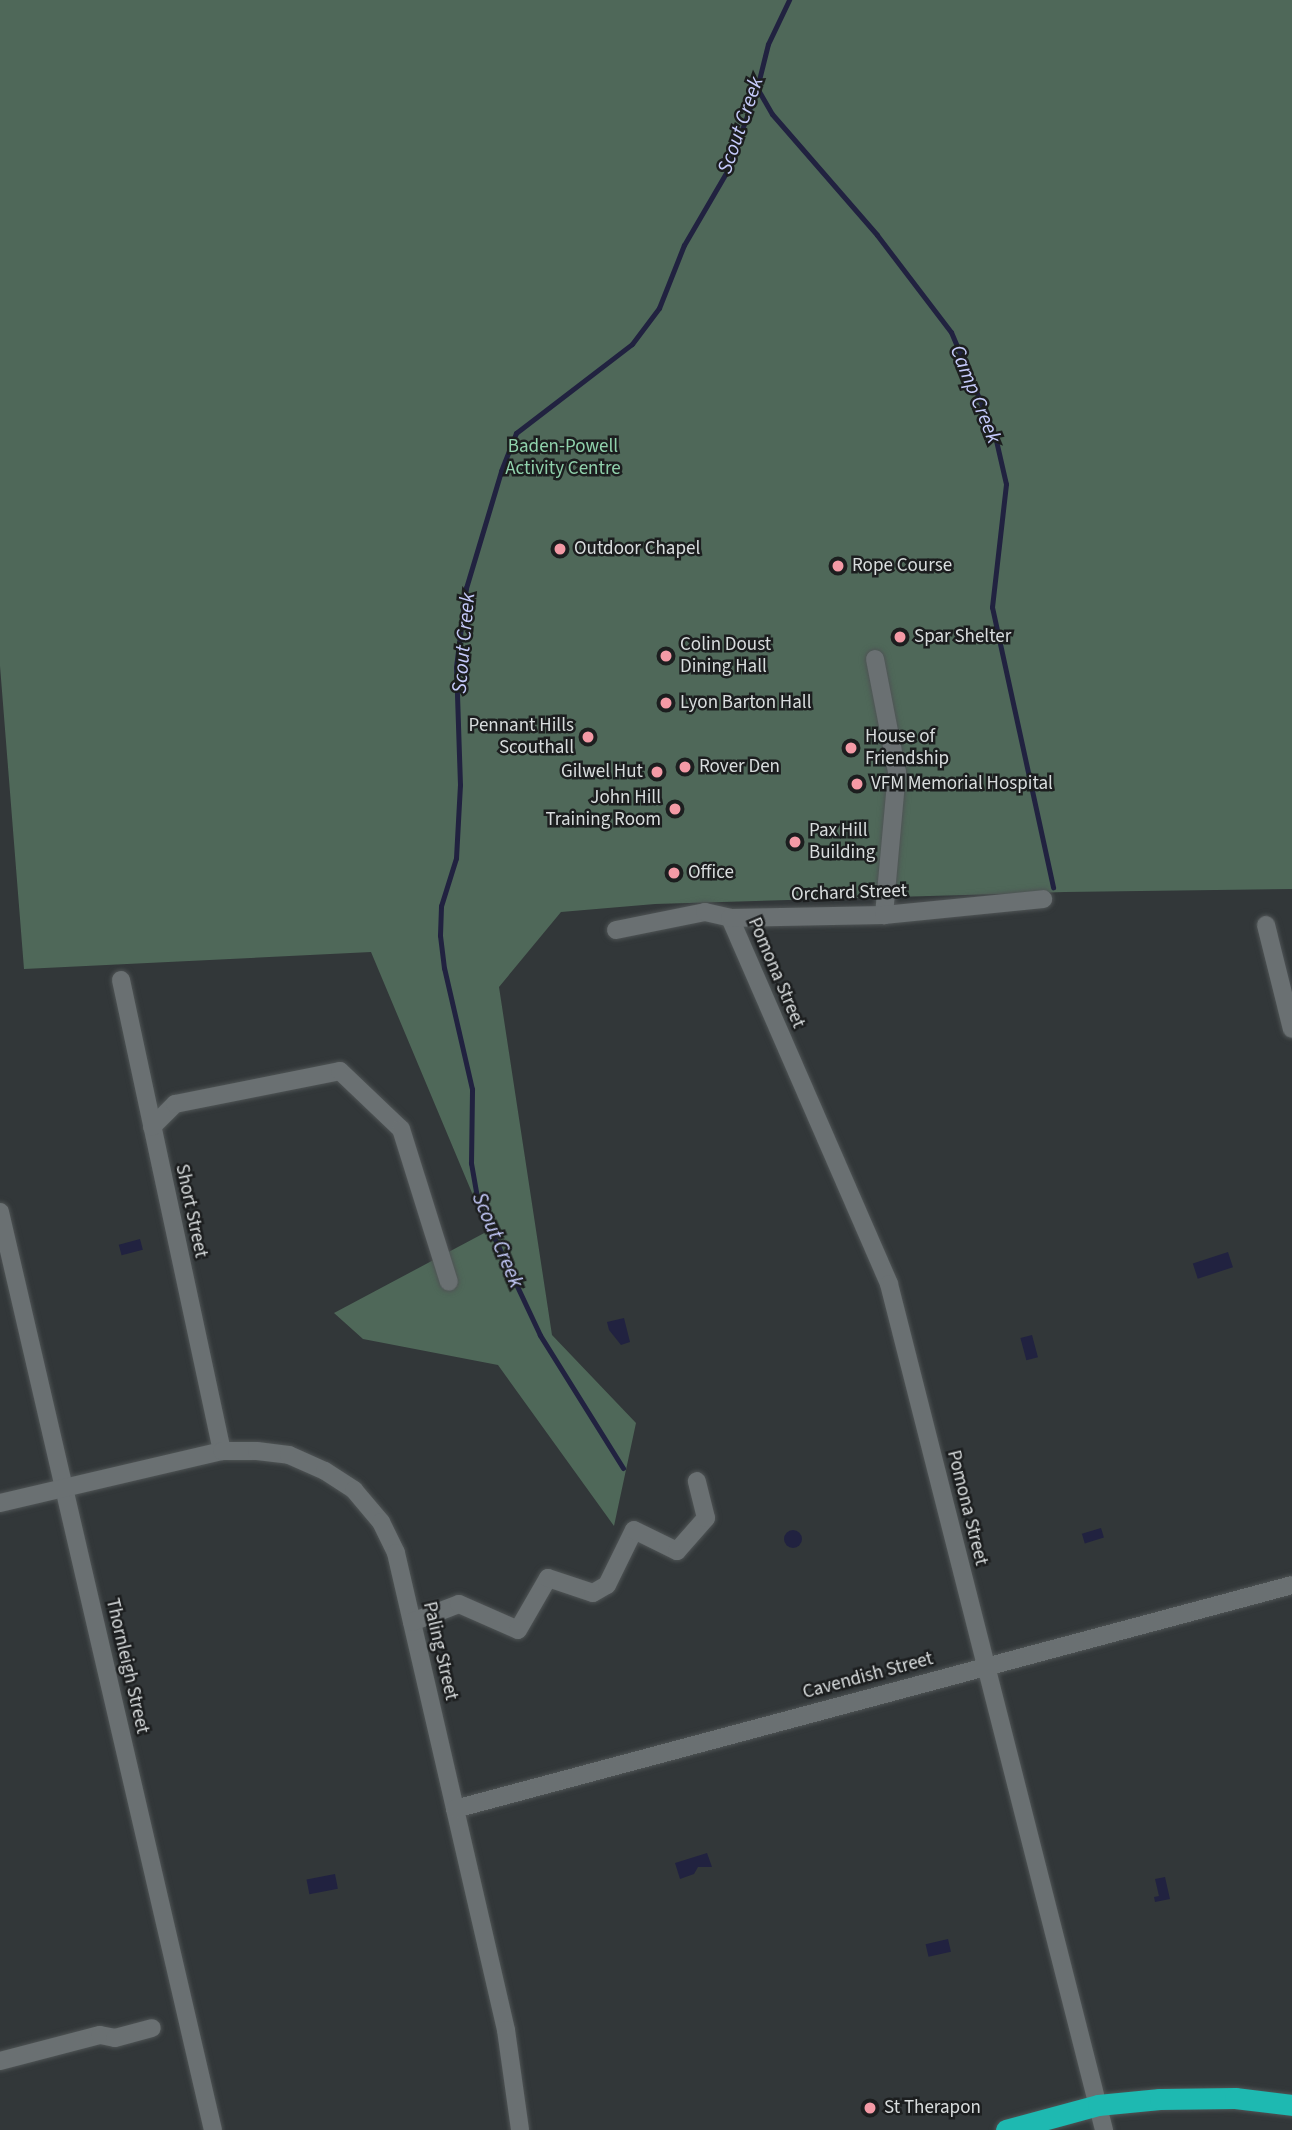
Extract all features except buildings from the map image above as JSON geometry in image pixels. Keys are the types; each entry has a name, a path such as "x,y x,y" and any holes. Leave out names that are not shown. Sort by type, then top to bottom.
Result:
{"highway":[{"path":"1006,2130 1098,2105 1160,2099 1236,2098 1292,2105"}],"street":[{"path":"875,659 897,772 884,915"},
{"name":"Orchard Street","path":"616,930 705,912 730,918 884,915 1043,899"},
{"name":"Pomona Street","path":"730,918 889,1284 1104,2130"},
{"path":"1266,925 1292,1029"},
{"name":"Short Street","path":"121,980 222,1451"},
{"path":"152,1127 175,1104 340,1071 401,1129 449,1282"},
{"name":"Thornleigh Street","path":"0,1212 213,2130"},
{"name":"Paling Street","path":"0,1503 222,1451 289,1455 325,1471 354,1490 381,1522 396,1553 456,1809 506,2030 520,2130"},
{"path":"412,1622 459,1605 518,1630 548,1578 593,1593 607,1585 634,1530 677,1551 706,1518 697,1481"},
{"name":"Cavendish Street","path":"456,1809 1292,1585"},
{"path":"0,2061 100,2035 115,2038 152,2028"}],"green space":[{"name":"Baden-Powell Activity Centre","path":"0,0 1292,0 1292,889 1065,892 655,904 561,912 499,987 552,1335 636,1423 614,1526 498,1365 363,1339 334,1313 488,1231 371,952 24,969 0,666"}],"water":[{"path":"140,1239 143,1250 122,1255 119,1245"},
{"path":"1228,1252 1233,1267 1198,1279 1193,1263"},
{"path":"624,1318 630,1342 621,1345 609,1330 607,1322"},
{"path":"1032,1335 1038,1357 1026,1360 1020,1338"},
{"path":"1101,1528 1104,1538 1085,1543 1082,1534"},
{"path":"793,1530 799,1533 802,1539 799,1545 793,1548 787,1545 784,1539 787,1533"},
{"path":"707,1853 712,1867 698,1867 694,1874 680,1879 675,1863"},
{"path":"335,1874 338,1889 309,1894 307,1880"},
{"path":"1165,1877 1170,1899 1155,1902 1154,1897 1159,1896 1155,1879"},
{"path":"948,1939 951,1952 929,1957 926,1944"}],"waterway":[{"name":"Scout Creek","path":"623,1468 540,1335 478,1203 471,1163 472,1089 444,968 440,935 441,906 456,858 460,785 456,667 466,588 501,471 516,433 632,344 659,308 684,245 727,171 757,88 768,44 789,0"},
{"name":"Camp Creek","path":"757,88 772,114 877,235 951,332 995,436 1006,484 992,607 1053,887"}],"place":[{"name":"Outdoor Chapel","path":"560,549"},
{"name":"Rope Course","path":"838,566"},
{"name":"Spar Shelter","path":"900,637"},
{"name":"Colin Doust Dining Hall","path":"666,656"},
{"name":"Lyon Barton Hall","path":"666,703"},
{"name":"Pennant Hills Scouthall","path":"588,737"},
{"name":"House of Friendship","path":"851,748"},
{"name":"Rover Den","path":"685,767"},
{"name":"Gilwel Hut","path":"657,772"},
{"name":"VFM Memorial Hospital","path":"857,784"},
{"name":"John Hill Training Room","path":"675,809"},
{"name":"Pax Hill Building","path":"795,842"},
{"name":"Office","path":"674,873"},
{"name":"St Therapon","path":"870,2108"}]}
